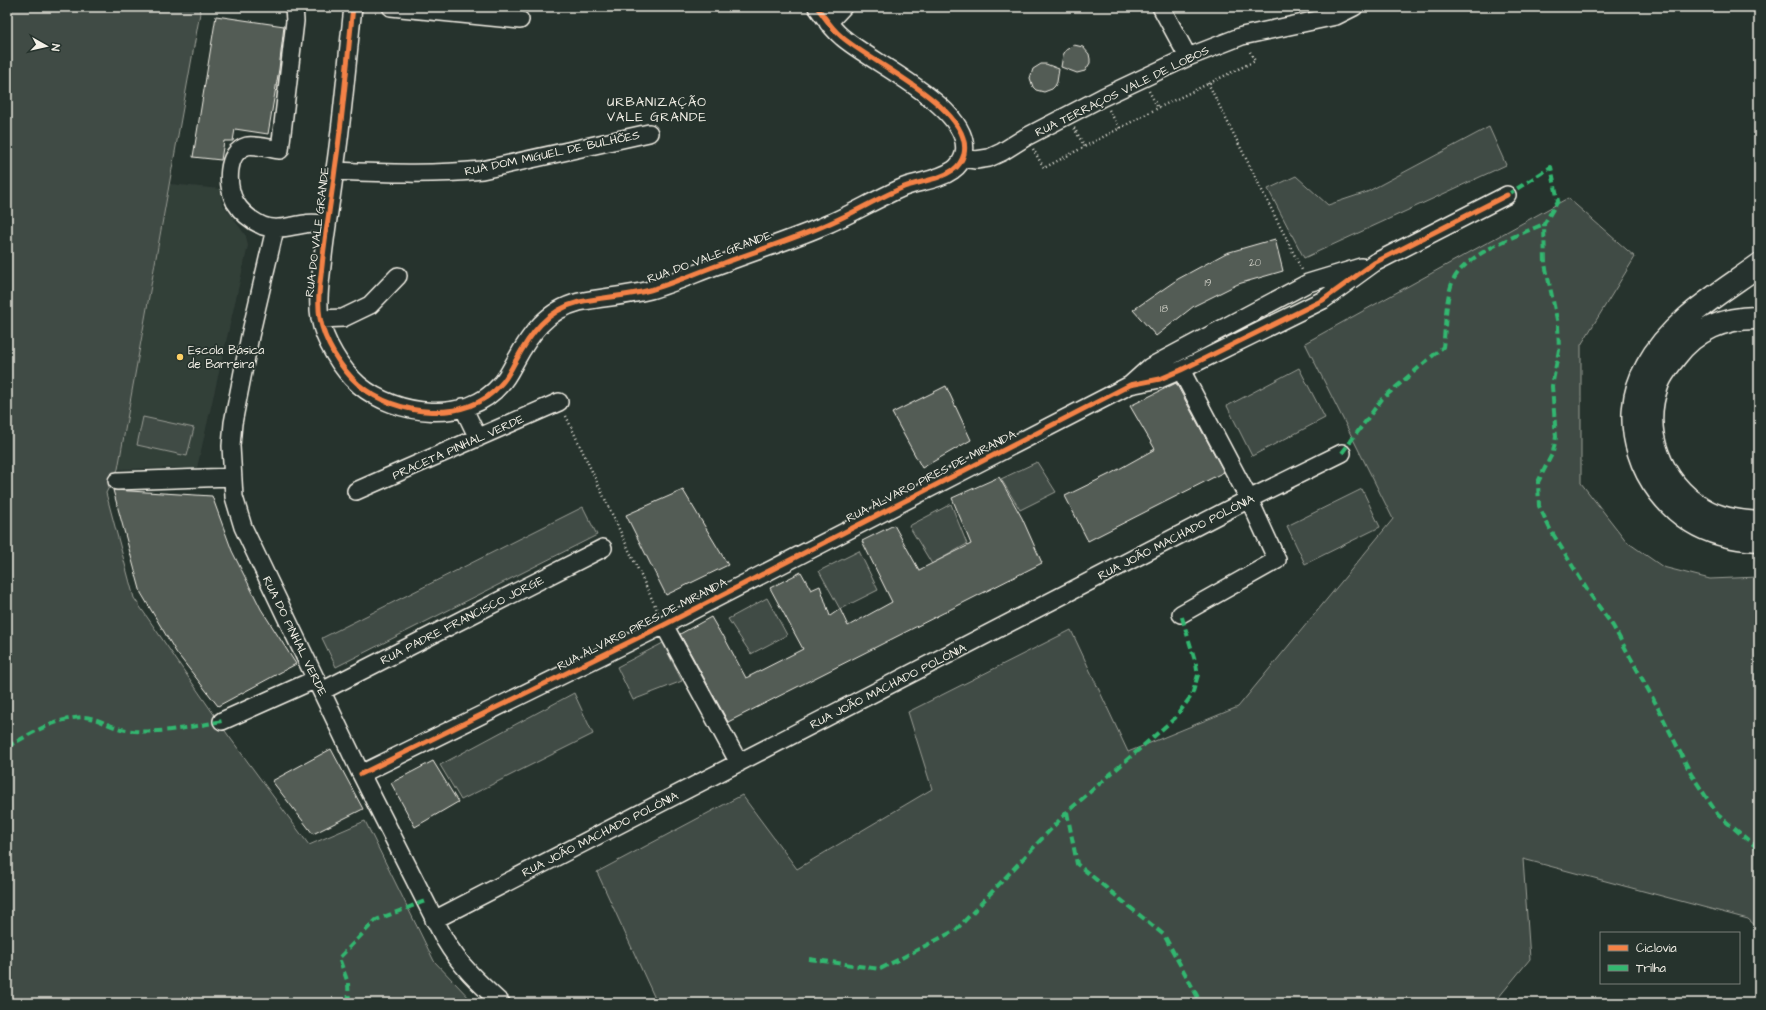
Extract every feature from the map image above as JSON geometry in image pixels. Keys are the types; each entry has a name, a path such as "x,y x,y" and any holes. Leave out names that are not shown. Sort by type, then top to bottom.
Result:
{"highway":[{"path":"1759,265 1678,325 1665,339 1647,366 1640,380 1636,394 1633,421 1640,460 1652,482 1669,505 1693,523 1705,529 1732,537 1759,540"},
{"path":"1759,318 1747,317 1719,323 1703,331 1682,347 1664,371 1658,383 1654,398 1651,425 1656,449 1664,469 1690,500 1704,510 1733,520 1759,523"}],"street":[{"path":"294,7 295,21 280,150 248,145 239,150 232,159 229,173 230,189 236,202 246,214 263,226 275,229 306,223 326,224"},
{"name":"RUA DO VALE GRANDE","path":"353,7 335,171 326,224 318,300 320,318 326,340 335,356 356,383 383,402 398,407 425,412 454,410 480,402 501,385 537,327 560,309 587,301 648,290 827,225 905,187 940,177 954,170 963,158"},
{"path":"391,7 520,20"},
{"path":"817,7 828,23 852,45 928,95 945,111 958,127 963,139 965,149 963,158"},
{"path":"828,23 843,7"},
{"path":"1161,7 1188,57"},
{"name":"RUA TERRAÇOS VALE DE LOBOS","path":"963,158 976,160 989,158 1103,97 1188,57 1242,36 1336,16 1354,7"},
{"name":"RUA DOM MIGUEL DE BULHÕES","path":"335,171 390,173 482,170 649,132"},
{"name":"RUA ÁLVARO PIRES DE MIRANDA","path":"361,774 664,625 1130,385 1160,379 1181,370 1323,300 1374,263 1507,195"},
{"name":"RUA DO PINHAL VERDE","path":"275,229 233,422 231,446 234,497 243,527 361,774 434,920 454,956 465,970 502,1003"},
{"name":"RUA ÁLVARO PIRES DE MIRANDA","path":"1130,385 1150,366 1308,283 1374,263"},
{"path":"320,318 343,318 370,305 398,276"},
{"path":"1181,370 1249,499 1277,560 1181,614"},
{"name":"PRACETA PINHAL VERDE","path":"356,491 559,402"},
{"path":"463,407 478,438"},
{"name":"RUA JOÃO MACHADO POLÓNIA","path":"434,920 1249,499 1342,453"},
{"path":"117,481 232,477"},
{"name":"RUA PADRE FRANCISCO JORGE","path":"222,721 319,685 603,548"},
{"path":"664,625 739,763"}],"path":[{"path":"1026,137 1044,168 1208,83 1255,61 1242,36"},
{"path":"1208,83 1308,283"},
{"path":"1103,97 1120,129"},
{"path":"1068,116 1085,147"},
{"path":"559,402 664,625"}],"shaded area":[{"path":"7,7 199,7 200,13 118,469 106,493 134,598 228,735 309,845 365,821 434,961 474,1003 7,1003 7,532 11,531 7,512"},
{"path":"1489,127 1506,165 1304,258 1268,189 1296,176 1328,205 1367,192"},
{"name":"Escola Básica de Barreira","path":"170,184 220,189 222,203 246,236 248,246 197,468 118,469"},
{"path":"1568,198 1635,257 1581,345 1581,483 1627,542 1663,567 1710,579 1759,577 1759,929 1748,919 1523,859 1530,959 1494,1003 657,1003 597,872 742,795 797,869 932,789 908,712 1071,630 1128,752 1238,707 1393,519 1305,343"},
{"path":"1299,368 1325,418 1252,456 1227,406"},
{"path":"143,417 194,428 187,456 137,445"},
{"path":"1037,462 1056,492 1020,510 1001,479"},
{"path":"1362,489 1380,527 1305,564 1287,526"},
{"path":"951,504 967,544 932,564 909,526"},
{"path":"583,507 597,535 336,667 322,638"},
{"path":"859,551 878,590 840,609 819,571"},
{"path":"767,598 787,635 751,654 728,619"},
{"path":"663,643 682,681 633,700 617,667"},
{"path":"574,693 593,734 461,800 440,765"}],"building":[{"path":"216,16 284,26 279,69 268,134 235,129 233,141 224,141 221,160 193,157"},
{"path":"1074,45 1083,47 1089,54 1090,63 1085,71 1077,73 1061,67 1063,55 1066,50"},
{"path":"1041,64 1046,64 1059,69 1055,86 1044,92 1036,90 1033,87 1030,78 1033,69"},
{"path":"1275,239 1283,271 1238,284 1194,306 1156,336 1133,310 1178,279 1226,253"},
{"path":"1176,383 1224,472 1088,541 1065,496 1110,474 1155,449 1130,406"},
{"path":"946,386 971,440 922,468 892,413"},
{"path":"999,477 1022,518 1042,563 728,722 680,634 711,617 722,636 723,635 746,678 803,649 770,588 801,572 811,590 820,586 830,616 840,609 848,626 892,602 862,541 894,525 919,570 971,544 952,498"},
{"path":"113,490 212,496 232,551 261,609 296,664 218,706 176,652 141,593"},
{"path":"683,490 728,565 666,595 626,515"},
{"path":"331,749 363,809 313,834 272,781"},
{"path":"433,761 458,802 415,827 391,783"}],"marked path":[{"path":"1507,195 1551,167 1558,201 1544,224 1545,264 1558,324 1559,350 1552,386 1556,437 1553,452 1538,482 1539,506 1550,529 1589,593 1613,626 1656,704 1691,774 1718,815 1759,849"},
{"path":"1342,453 1382,399 1443,347 1448,298 1452,283 1458,273 1467,264 1492,247 1544,224"},
{"path":"809,959 880,969 956,930 1067,812 1175,718 1192,695 1198,675 1181,614"},
{"path":"7,747 53,724 73,718 88,717 121,729 145,732 172,730 222,721"},
{"path":"1067,812 1077,864 1164,935 1201,1003"},
{"path":"349,1003 348,983 339,958 376,920 425,901"}],"cycle path":[{"path":"353,7 340,128 320,286 320,318 325,336 334,354 346,371 359,385 374,396 392,404 431,412 451,411 470,406 487,397 505,379 527,342 541,324 549,317 568,306 588,300 641,292 669,284 789,240 838,220 904,187 942,176 957,167 964,154 963,137 953,120 918,88 856,48 838,34 817,7"},
{"path":"361,774 664,625 1130,385 1160,379 1181,370 1323,300 1374,263 1507,195"}],"place":[{"name":"Escola Básica de Barreira","path":"180,357"}],"district":[{"name":"URBANIZAÇÃO VALE GRANDE","path":"657,108"}]}
